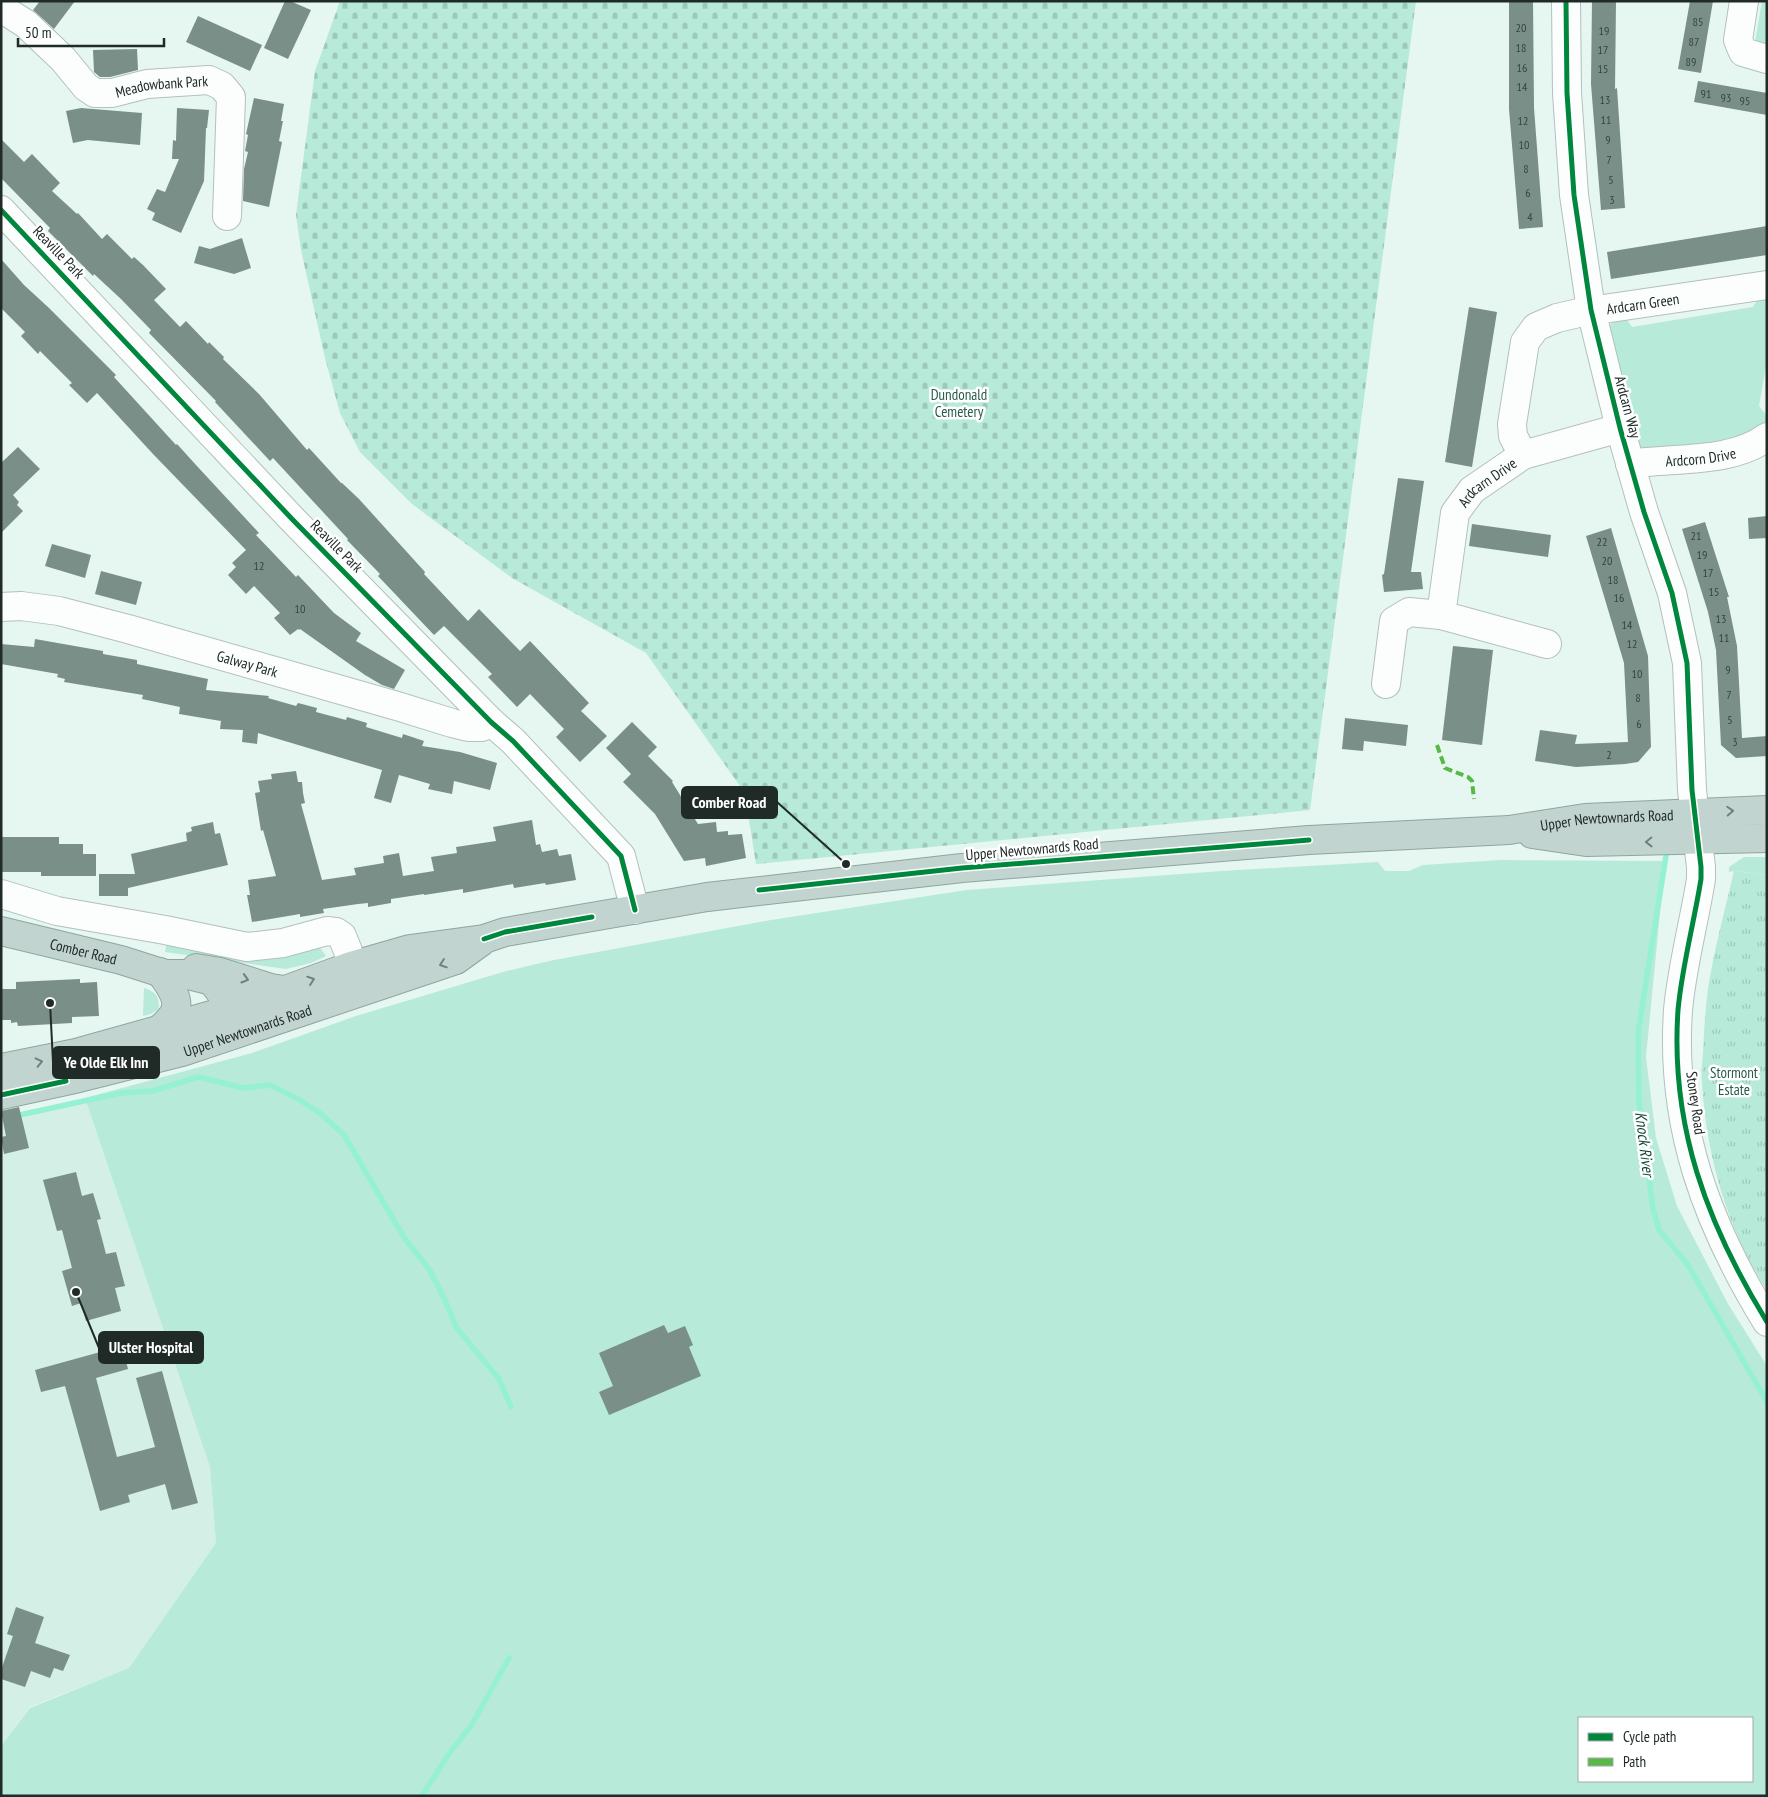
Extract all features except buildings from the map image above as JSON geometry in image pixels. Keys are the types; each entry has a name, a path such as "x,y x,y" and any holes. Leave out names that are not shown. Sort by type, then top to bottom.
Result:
{"highway":[{"name":"Upper Newtownards Road","path":"1,1095 161,1058 236,1021 284,990 351,966 410,949 484,939 506,932 635,910 759,890 962,868 1309,840 1508,830 1585,818 1767,810"},
{"name":"Upper Newtownards Road","path":"1508,830 1586,842 1767,838"},
{"name":"Comber Road","path":"1,931 120,960 162,973 184,974 212,981 236,1021"},
{"name":"Upper Newtownards Road","path":"1,1068 76,1053 197,1018 236,1021 456,960 484,939"},
{"path":"159,1030 174,1014 176,1003 173,991 162,973 178,965 220,972 271,988 284,990"}],"street":[{"name":"Ardcarn Way","path":"1566,1 1566,93 1574,195 1591,310 1630,464 1644,512 1672,593 1687,663 1694,813"},
{"path":"1744,1 1738,40 1743,52 1767,59"},
{"name":"Meadowbank Park","path":"1,8 26,24 63,60 86,87 95,93 112,93 147,84 209,80 222,86 231,96 227,216"},
{"name":"Reaville Park","path":"1,210 292,519 491,722 513,741 620,856 635,910"},
{"name":"Ardcarn Green","path":"1523,455 1513,436 1512,424 1525,342 1536,327 1558,318 1591,310 1767,285"},
{"name":"Ardcarn Drive","path":"1440,615 1455,514 1472,490 1523,455 1620,428"},
{"name":"Ardcorn Drive","path":"1630,464 1722,454 1753,446 1767,437"},
{"name":"Galway Park","path":"1,606 21,606 59,611 111,624 468,727 482,727 491,722"},
{"path":"1386,684 1394,621 1409,612 1440,615 1547,644"},
{"name":"Stoney Road","path":"1694,813 1701,879 1678,1009 1679,1080 1683,1112 1690,1152 1707,1204 1745,1285 1767,1322"},
{"path":"1,894 57,911 165,930 246,947 283,943 327,931 336,932 342,936 348,950 351,966"}],"shaded area":[{"path":"85,1098 210,1467 216,1543 129,1668 30,1707 1,1746 1,1117"}],"green space":[{"name":"Dundonald Cemetery","path":"340,1 1416,1 1310,810 756,864 749,820 740,786 646,653 512,578 412,504 360,452 340,413 325,358 301,250 296,215 315,71"},
{"path":"1762,1 1767,1 1767,52 1755,42"},
{"path":"1767,293 1767,360 1759,406 1767,416 1767,422 1758,436 1743,445 1643,451 1633,441 1607,328 1622,313 1632,327 1753,307 1761,294"},
{"path":"1744,857 1767,857 1767,875 1729,872 1729,867"},
{"path":"1501,860 1665,861 1646,1057 1656,1138 1677,1206 1728,1304 1767,1366 1767,1796 1,1796 1,1746 30,1708 129,1668 216,1543 210,1467 85,1098 252,1053 356,1016 503,972 549,961 771,920 967,890 1222,871 1378,862 1385,871 1409,871 1423,865"},
{"name":"Stormont Estate","path":"1734,871 1767,875 1767,1291 1741,1242 1721,1192 1709,1139 1702,1084 1708,989 1716,945"},
{"path":"167,943 313,944 321,949 326,956 311,963 286,969 165,952"},
{"path":"144,988 156,995 159,1009 143,1016"}],"waterway":[{"name":"Knock River","path":"1666,856 1638,1033 1639,1100 1653,1209 1659,1230 1688,1265 1767,1402"},
{"path":"1,1119 121,1093 153,1091 198,1077 244,1088 270,1085 298,1099 320,1113 344,1135 405,1239 429,1269 456,1327 499,1379 511,1407"},
{"path":"422,1796 450,1752 471,1726 509,1658"}],"marked path":[{"path":"1437,745 1445,768 1468,777 1472,781 1474,799"}],"cycle path":[{"path":"1566,1 1567,93 1574,195 1591,310 1620,428 1644,512 1672,593 1687,663 1692,790 1701,879 1682,977 1678,1010 1677,1053 1680,1094 1687,1134 1697,1173 1710,1211 1727,1248 1767,1322"},
{"path":"1,210 292,519 491,722 513,741 621,856 635,910"},
{"path":"759,890 962,868 1309,840"},
{"path":"484,939 505,932 592,917"},
{"path":"1,1095 66,1081"}],"place":[{"name":"Comber Road","path":"846,864"},
{"name":"Ye Olde Elk Inn","path":"50,1003"},
{"name":"Ulster Hospital","path":"76,1292"}]}
